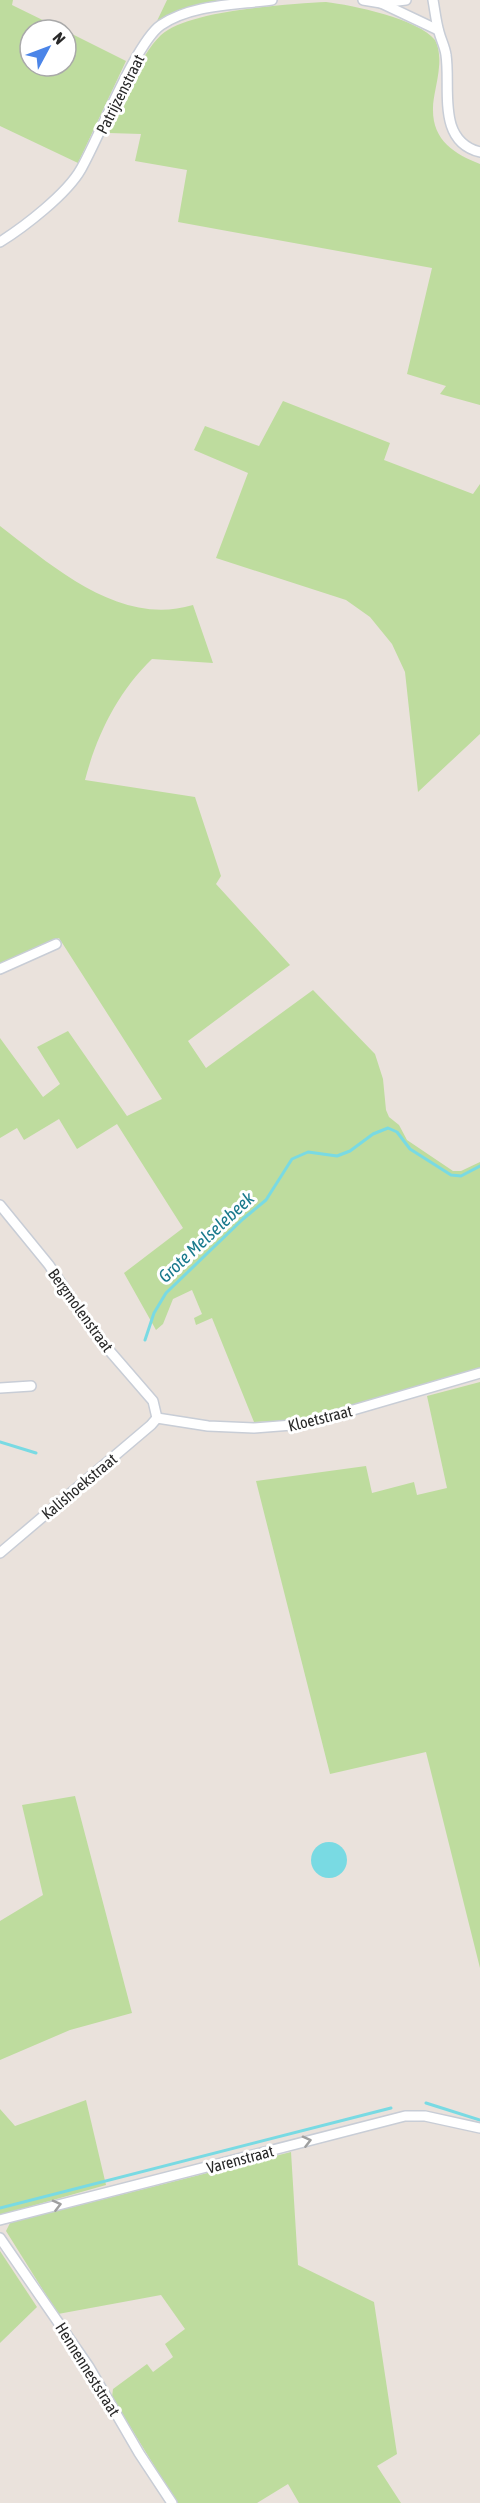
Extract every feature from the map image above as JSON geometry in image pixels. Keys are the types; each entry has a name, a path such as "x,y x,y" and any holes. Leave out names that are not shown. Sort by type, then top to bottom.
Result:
{"street":[{"name":"Patrijzenstraat","path":"0,242 27,225 80,172 140,52 159,26 181,16 213,7 272,0"},
{"path":"363,0 381,3 438,30"},
{"path":"381,3 405,0"},
{"path":"433,0 438,30 446,54 450,127 458,140 480,152"},
{"path":"0,969 56,944"},
{"name":"Bergmolenstraat","path":"0,1205 49,1265 105,1347 147,1392 153,1401 157,1418"},
{"name":"Kloetstraat","path":"157,1418 208,1426 276,1428 304,1424 480,1373"},
{"path":"0,1388 31,1386"},
{"name":"Kalishoekstraat","path":"0,1553 157,1418"},
{"name":"Varenstraat","path":"0,2220 405,2116 425,2116 480,2128"},
{"name":"Hennenneststraat","path":"0,2238 89,2367 139,2453 172,2503"}],"green space":[{"path":"0,0 13,0 12,5 39,18 18,18 18,78 78,78 78,37 126,61 78,163 0,126"},
{"path":"167,0 220,0 181,9 157,21"},
{"path":"326,2 384,14 427,32 435,40 439,53 433,108 436,129 453,150 480,164 480,405 440,394 446,386 407,374 432,268 178,222 187,170 135,161 141,134 109,133 131,81 145,56 161,35 174,26 215,14 240,10"},
{"path":"283,401 390,443 384,460 473,494 480,484 480,734 418,792 405,672 392,644 370,617 346,600 216,558 248,473 194,450 205,426 259,446"},
{"path":"0,526 66,575 114,600 140,608 166,610 193,605 213,663 152,659 129,685 110,715 96,746 85,780 195,797 221,876 216,884 290,965 188,1041 206,1068 313,990 375,1054 383,1079 386,1110 389,1117 399,1125 407,1140 453,1171 461,1171 480,1162 480,1369 298,1420 254,1422 212,1318 196,1325 194,1318 202,1314 192,1290 173,1299 163,1324 156,1330 124,1273 183,1228 117,1124 77,1149 59,1119 24,1140 17,1128 0,1138 0,1038 43,1097 60,1084 37,1047 68,1031 127,1116 162,1099 59,938 0,965"},
{"path":"480,1382 480,1968 426,1752 330,1774 256,1481 366,1466 372,1493 414,1482 417,1495 447,1488 427,1396"},
{"path":"75,1796 132,2013 70,2030 0,2060 0,1921 43,1895 22,1805"},
{"path":"86,2100 106,2185 0,2215 0,2109 15,2126"},
{"path":"291,2152 298,2265 374,2302 397,2454 377,2466 401,2503 299,2503 288,2484 257,2503 177,2503 112,2397 113,2389 147,2364 153,2372 173,2357 165,2344 185,2329 161,2295 58,2314 6,2231 10,2223 17,2221"},
{"path":"0,2251 37,2307 0,2343"}],"water":[{"path":"329,1842 342,1847 347,1860 342,1873 329,1878 316,1873 311,1860 316,1847"}],"waterway":[{"name":"Grote Melselebeek","path":"145,1340 154,1313 166,1293 266,1200 292,1159 308,1152 337,1156 350,1151 373,1134 388,1128 397,1132 410,1149 451,1175 461,1176 480,1166"},
{"name":"Grote Melselebeek","path":"0,1442 36,1453"},
{"path":"426,2103 480,2120"},
{"path":"0,2208 391,2108"}]}
